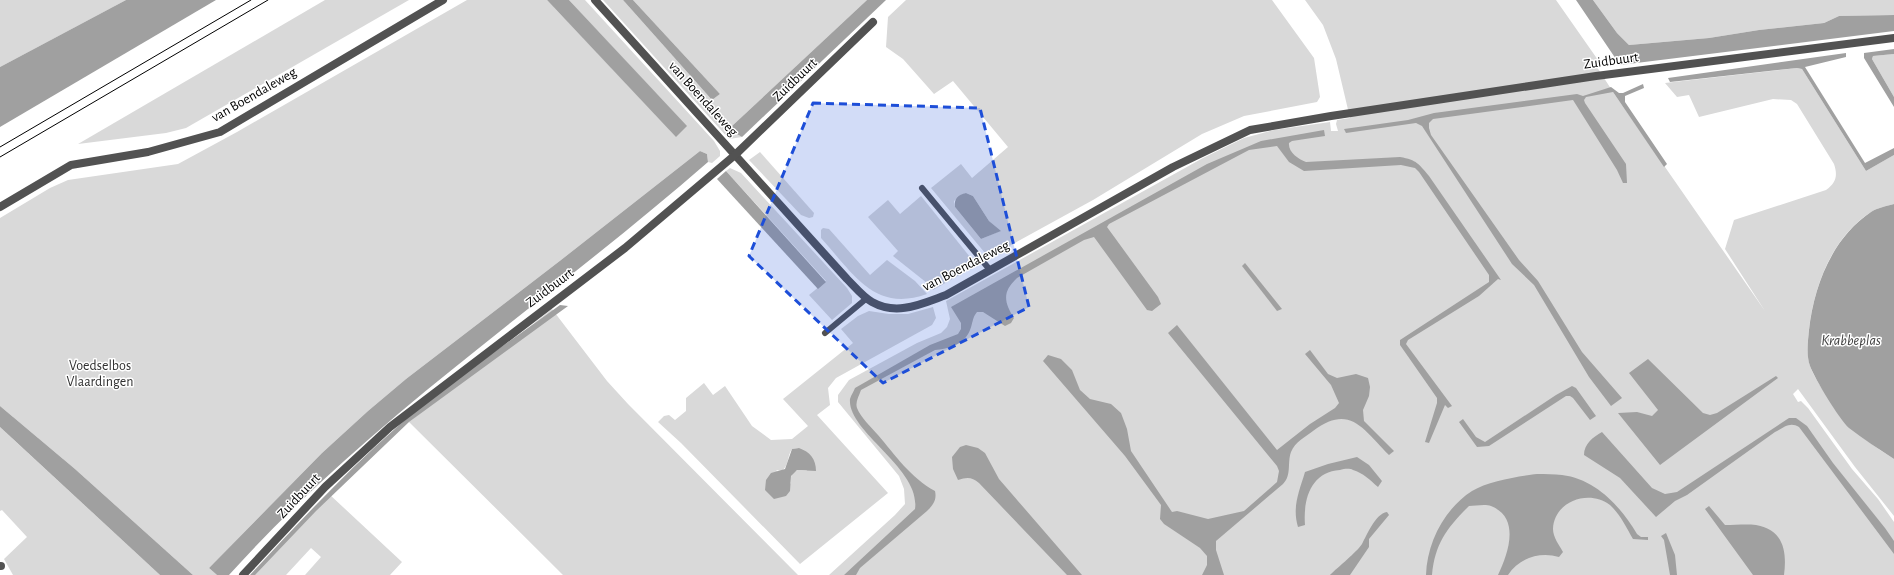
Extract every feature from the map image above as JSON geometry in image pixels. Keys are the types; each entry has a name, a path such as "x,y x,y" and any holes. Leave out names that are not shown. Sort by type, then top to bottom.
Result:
{"street":[{"name":"van Boendaleweg","path":"0,207 71,165 148,152 220,132 443,0"},
{"name":"van Boendaleweg","path":"594,0 847,279 871,302 891,309 907,309 946,295 1173,167 1250,130 1331,116"},
{"name":"Zuidbuurt","path":"243,575 325,487 390,427 626,248 735,155 873,22"},
{"name":"Zuidbuurt","path":"1331,116 1614,74 1894,38"}],"lane":[{"path":"922,188 990,270"},
{"path":"825,333 868,298"}],"highlighted area":[{"path":"813,103 980,108 1029,307 883,383 749,256"}],"green space":[{"path":"0,0 126,0 0,67"},
{"path":"325,0 409,0 186,128 166,133 78,144"},
{"name":"Voedselbos Vlaardingen","path":"467,0 547,0 676,136 686,126 569,0 585,0 714,141 720,151 720,156 712,163 708,162 707,154 700,151 406,379 322,453 209,568 217,575 193,575 75,469 0,406 0,218 50,188 68,180 178,164 237,132"},
{"path":"603,0 623,0 712,100 720,94 633,0 867,0 732,126 735,133 742,137 729,139"},
{"path":"906,0 1272,0 1314,58 1320,97 1317,102 1244,116 1202,134 1093,200 993,255 985,253 931,188 961,164 972,178 1008,147 953,81 934,94 903,59 886,47 888,17","holes":["966,193 973,196 989,221 1000,231 981,239 955,207 954,201 961,195"]},
{"path":"1305,0 1556,0 1598,60 1593,61 1615,95 1765,311 1725,249 1734,220 1826,190 1832,185 1836,176 1834,164 1797,104 1791,100 1773,99 1699,117 1689,95 1677,97 1665,83 1797,68 1802,69 1866,171 1894,155 1894,204 1879,208 1857,222 1836,249 1827,264 1815,296 1809,329 1808,357 1813,374 1819,384 1851,426 1876,448 1894,459 1894,516 1855,467 1798,389 1793,394 1798,402 1801,401 1808,408 1852,469 1878,499 1894,522 1894,575 829,575 895,515 905,504 904,489 899,476 838,402 838,395 849,380 917,343 941,333 947,327 950,319 946,301 1203,158 1244,138 1274,130 1330,122 1331,131 1338,131 1336,124 1337,120 1350,118 1336,59 1323,25"},
{"path":"1593,0 1894,0 1894,15 1839,16 1824,23 1759,30 1709,38 1629,45 1617,33"},
{"path":"1894,54 1894,97 1872,59 1873,56"},
{"path":"760,152 814,213 813,217 809,218 801,215 749,160"},
{"path":"730,168 741,173 847,288 852,296 852,303 832,320 809,295 826,281 726,171"},
{"path":"921,196 974,262 972,268 933,290 927,283 893,256 898,251 868,217 888,200 900,214"},
{"path":"823,228 829,229 870,275 887,260 915,281 927,294 909,298 893,298 879,294 866,286 821,238 821,230"},
{"path":"933,307 936,318 932,325 836,378 828,388 830,405 817,415 888,493 800,564 681,443 658,422 664,416 669,415 675,420 686,411 686,398 704,383 713,395 725,386 752,426 771,440 792,439 808,426 783,399 853,343 841,329 858,316 869,311 889,314 908,314","holes":["799,448 807,471 795,471 791,476 791,484 776,470 782,471 786,466 792,449"]},
{"path":"552,309 607,381 628,404 798,575 563,575 409,422"},
{"path":"0,427 160,575 13,575 4,559 27,537 2,510 0,511"},
{"path":"329,494 402,562 390,575 305,575 321,557 311,548 286,575 252,575"}],"water":[{"path":"126,0 216,0 0,127 0,67"},
{"path":"547,0 569,0 687,126 676,137"},
{"path":"623,0 633,0 720,94 712,100"},
{"path":"867,0 886,0 742,137 735,133 732,126"},
{"path":"1576,0 1593,0 1617,33 1629,45 1709,38 1759,30 1824,23 1839,16 1894,15 1894,31 1620,65"},
{"path":"1894,49 1894,54 1873,56 1872,59 1894,97 1894,107 1864,58 1864,53"},
{"path":"1846,53 1846,57 1805,67 1865,163 1894,148 1894,155 1866,171 1802,69 1797,68 1670,82 1668,78"},
{"path":"1643,84 1644,88 1625,96 1625,102 1667,164 1664,167 1613,92 1586,97 1584,100 1626,164 1627,183 1623,183 1617,170 1573,100 1433,119 1429,123 1431,135 1519,260 1538,281 1582,352 1622,398 1611,406 1589,377 1534,285 1512,264 1422,126 1416,123 1346,133 1344,129 1408,120 1434,113 1577,94 1583,96 1611,87 1619,93 1623,93"},
{"path":"1324,130 1325,136 1292,141 1289,143 1290,149 1297,157 1306,162 1400,157 1414,161 1429,176 1501,280 1498,279 1479,296 1408,340 1406,344 1452,406 1448,408 1445,405 1429,443 1425,442 1437,403 1437,398 1400,345 1400,340 1489,282 1489,275 1415,168 1401,165 1304,171 1289,162 1277,146 1249,150 1109,224 1107,227 1158,297 1161,304 1152,311 1147,310 1094,237 1084,240 1017,278 1012,283 1006,297 1008,307 1014,318 1011,323 1005,326 983,312 977,312 974,316 968,335 956,345 935,350 861,390 856,404 861,415 911,473 926,486 935,491 935,500 927,511 860,568 856,575 844,575 915,509 914,494 907,479 860,424 852,412 850,399 855,388 930,345 958,334 961,329 961,323 951,307 1207,164 1261,141"},
{"path":"700,151 707,154 708,162 648,213 462,361 341,463 284,518 229,575 217,575 209,568 322,453 368,411 406,379"},
{"path":"726,171 826,282 818,289 717,179"},
{"path":"966,193 973,196 989,221 1001,231 981,239 955,207 957,197"},
{"name":"Krabbeplas","path":"1894,204 1894,459 1849,428 1839,416 1810,366 1808,348 1809,330 1815,297 1827,264 1846,235 1857,223 1871,212"},
{"path":"1245,263 1282,309 1277,311 1242,266"},
{"path":"560,305 568,306 409,422 316,511 255,575 250,575 322,499 397,427 456,380"},
{"path":"1177,325 1277,450 1310,424 1335,408 1339,403 1331,385 1305,354 1310,350 1328,374 1337,378 1356,374 1368,378 1370,387 1369,396 1363,410 1364,421 1394,451 1389,455 1363,429 1346,419 1337,419 1326,423 1313,431 1293,448 1290,456 1287,477 1283,484 1216,541 1216,550 1224,575 1202,575 1207,565 1207,556 1200,548 1164,524 1160,519 1161,505 1125,456 1043,361 1048,355 1061,359 1072,370 1080,390 1090,399 1111,404 1121,413 1127,429 1131,451 1172,512 1177,511 1208,519 1244,511 1277,482 1279,471 1277,466 1168,333"},
{"path":"1648,359 1703,413 1710,415 1717,413 1776,376 1778,378 1660,465 1618,413 1637,412 1652,416 1658,410 1629,373"},
{"path":"1572,386 1576,388 1596,416 1590,420 1573,398 1566,396 1489,446 1477,447 1459,422 1463,419 1476,437 1485,442"},
{"path":"0,406 75,469 193,575 160,575 0,427"},
{"path":"1789,418 1796,418 1807,426 1833,463 1894,541 1894,554 1796,425 1787,426 1775,432 1687,495 1675,501 1656,517 1620,478 1584,455 1587,444 1595,436 1602,432 1652,488 1665,494 1677,492"},
{"path":"966,445 978,448 985,453 999,479 1082,575 1067,575 979,483 969,478 958,480 953,469 952,457 960,447"},
{"path":"799,448 812,456 816,471 797,470 791,476 790,491 786,496 774,499 765,490 766,480 771,473 785,469 792,449"},
{"path":"1357,457 1369,465 1382,481 1378,487 1357,471 1350,469 1330,472 1322,476 1311,488 1306,506 1305,525 1298,527 1296,520 1296,506 1305,472 1328,464"},
{"path":"1537,474 1559,475 1586,482 1606,496 1623,514 1637,534 1641,537 1648,537 1648,540 1633,539 1614,509 1602,500 1583,498 1574,500 1559,511 1555,519 1553,529 1554,535 1563,552 1559,557 1545,555 1530,557 1518,564 1508,575 1498,575 1505,557 1510,537 1506,519 1500,512 1489,505 1469,506 1448,529 1443,537 1436,554 1432,575 1426,575 1430,551 1439,528 1445,517 1462,498 1486,484"},
{"path":"1709,506 1725,525 1756,525 1773,532 1782,543 1784,550 1784,575 1753,575 1705,509"},
{"path":"1387,512 1389,515 1369,539 1369,547 1350,575 1330,575 1360,547 1375,521"},
{"path":"1666,533 1675,555 1677,575 1670,575 1664,540 1661,536"}],"tram line":[{"path":"0,147 251,0"},
{"path":"0,157 268,0"}]}
